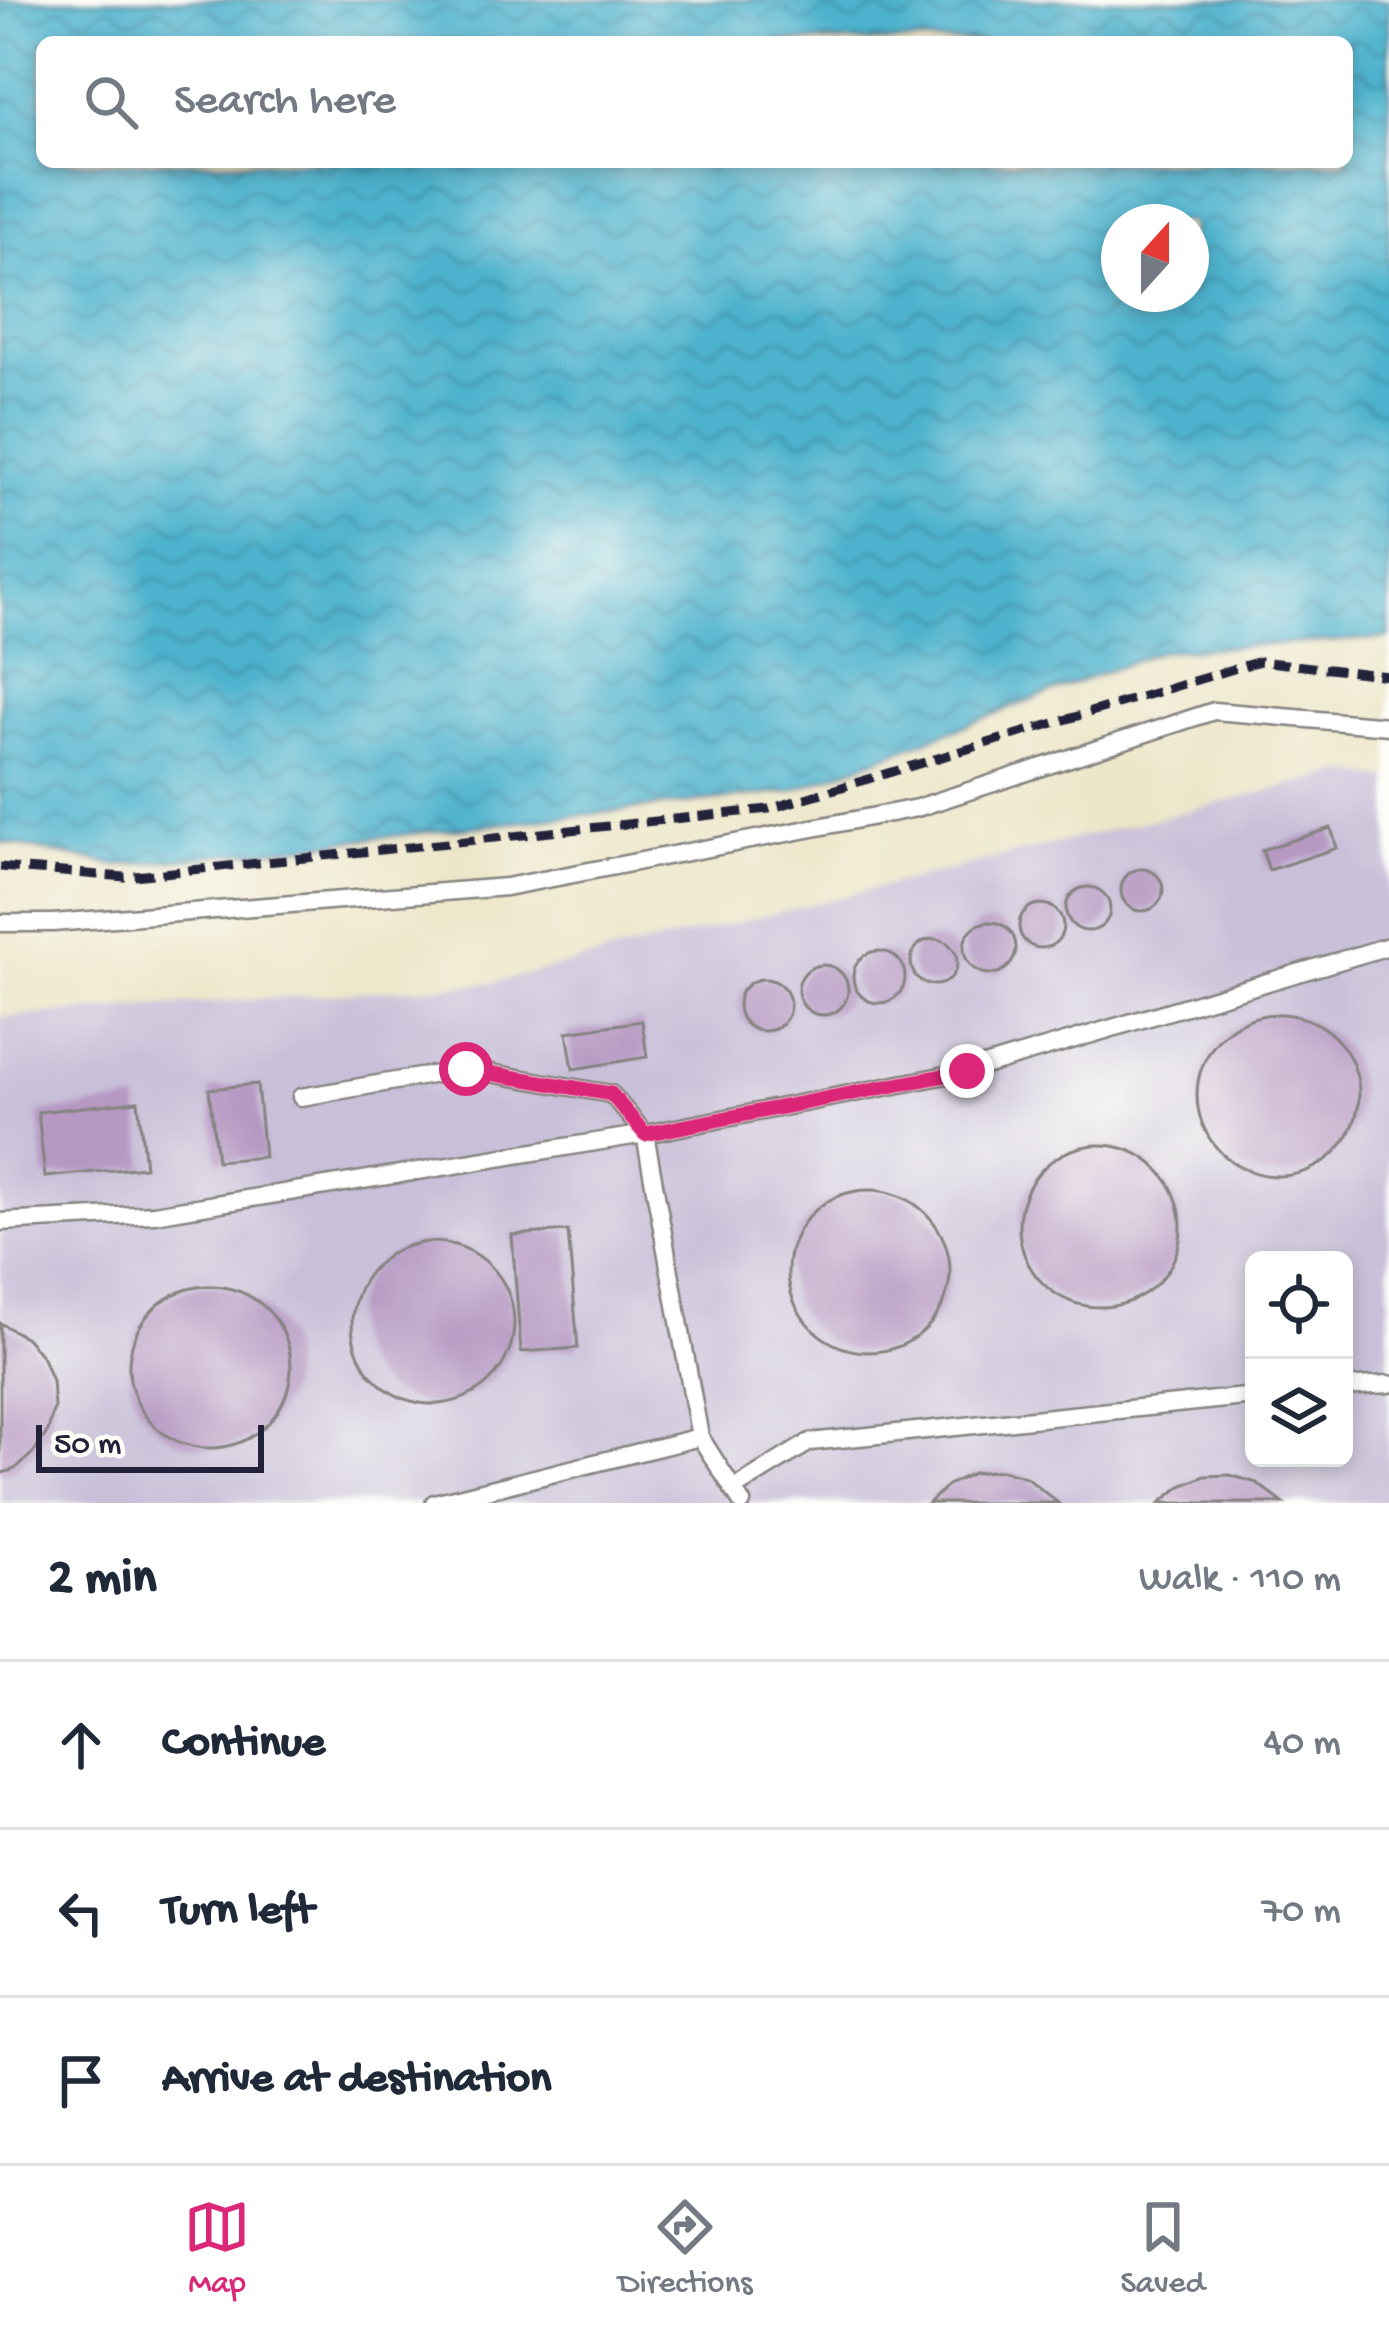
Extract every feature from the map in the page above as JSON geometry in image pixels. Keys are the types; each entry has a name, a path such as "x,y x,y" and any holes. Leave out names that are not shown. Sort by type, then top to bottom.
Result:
{"lane":[{"path":"0,923 53,923 506,887 917,808 1214,711 1389,726"},
{"path":"0,1222 154,1214 645,1134 967,1071 1389,946"},
{"path":"301,1097 466,1069 611,1094 645,1134 700,1437 737,1496 811,1442 1245,1397"},
{"path":"1353,1386 1389,1384"},
{"path":"434,1503 700,1437"}],"shaded area":[{"path":"1345,772 1389,779 1389,1503 0,1503 0,1017 492,983"}],"water":[{"path":"0,0 1389,0 1389,638 1160,651 790,792 120,866 0,842"}],"building":[{"path":"1331,828 1337,848 1269,870 1262,850"},
{"path":"1142,869 1157,875 1163,890 1157,905 1142,911 1127,905 1121,890 1127,875"},
{"path":"1088,887 1104,893 1110,909 1104,925 1088,931 1072,925 1066,909 1072,893"},
{"path":"1041,904 1057,910 1063,926 1057,942 1041,948 1025,942 1019,926 1025,910"},
{"path":"990,922 1008,930 1016,948 1008,966 990,974 972,966 964,948 972,930"},
{"path":"934,939 950,946 957,962 950,978 934,985 918,978 911,962 918,946"},
{"path":"879,951 897,959 905,977 897,995 879,1003 861,995 853,977 861,959"},
{"path":"823,965 841,972 848,990 841,1008 823,1015 805,1008 798,990 805,972"},
{"path":"764,979 783,986 790,1005 783,1024 764,1031 745,1024 738,1005 745,986"},
{"path":"1278,1014 1309,1021 1335,1038 1352,1064 1359,1095 1352,1126 1335,1152 1309,1169 1278,1176 1247,1169 1221,1152 1204,1126 1197,1095 1204,1064 1221,1038 1247,1021"},
{"path":"642,1021 647,1057 573,1069 567,1032"},
{"path":"257,1084 264,1157 217,1161 209,1089"},
{"path":"138,1101 145,1167 45,1177 38,1112"},
{"path":"1100,1145 1131,1152 1157,1169 1174,1195 1181,1226 1174,1257 1157,1283 1131,1300 1100,1307 1069,1300 1043,1283 1026,1257 1019,1226 1026,1195 1043,1169 1069,1152"},
{"path":"869,1190 900,1197 926,1214 943,1240 950,1271 943,1302 926,1328 900,1345 869,1352 838,1345 812,1328 795,1302 788,1271 795,1240 812,1214 838,1197"},
{"path":"568,1231 578,1348 521,1352 512,1235"},
{"path":"433,1242 464,1249 490,1266 507,1292 514,1323 507,1354 490,1380 464,1397 433,1404 402,1397 376,1380 359,1354 352,1323 359,1292 376,1266 402,1249"},
{"path":"210,1286 241,1293 267,1310 284,1336 291,1367 284,1398 267,1424 241,1441 210,1448 179,1441 153,1424 136,1398 129,1367 136,1336 153,1310 179,1293"},
{"path":"0,1323 26,1338 43,1358 52,1381 54,1407 48,1431 34,1452 15,1469 0,1474"},
{"path":"1002,1470 1026,1477 1058,1503 929,1503 948,1485 973,1473"},
{"path":"1230,1475 1257,1483 1283,1503 1160,1503 1181,1486 1205,1476"}],"railway":[{"path":"0,867 125,877 769,809 1260,661 1389,676"}],"route":[{"path":"466,1069 611,1094 645,1134 967,1071"}]}
